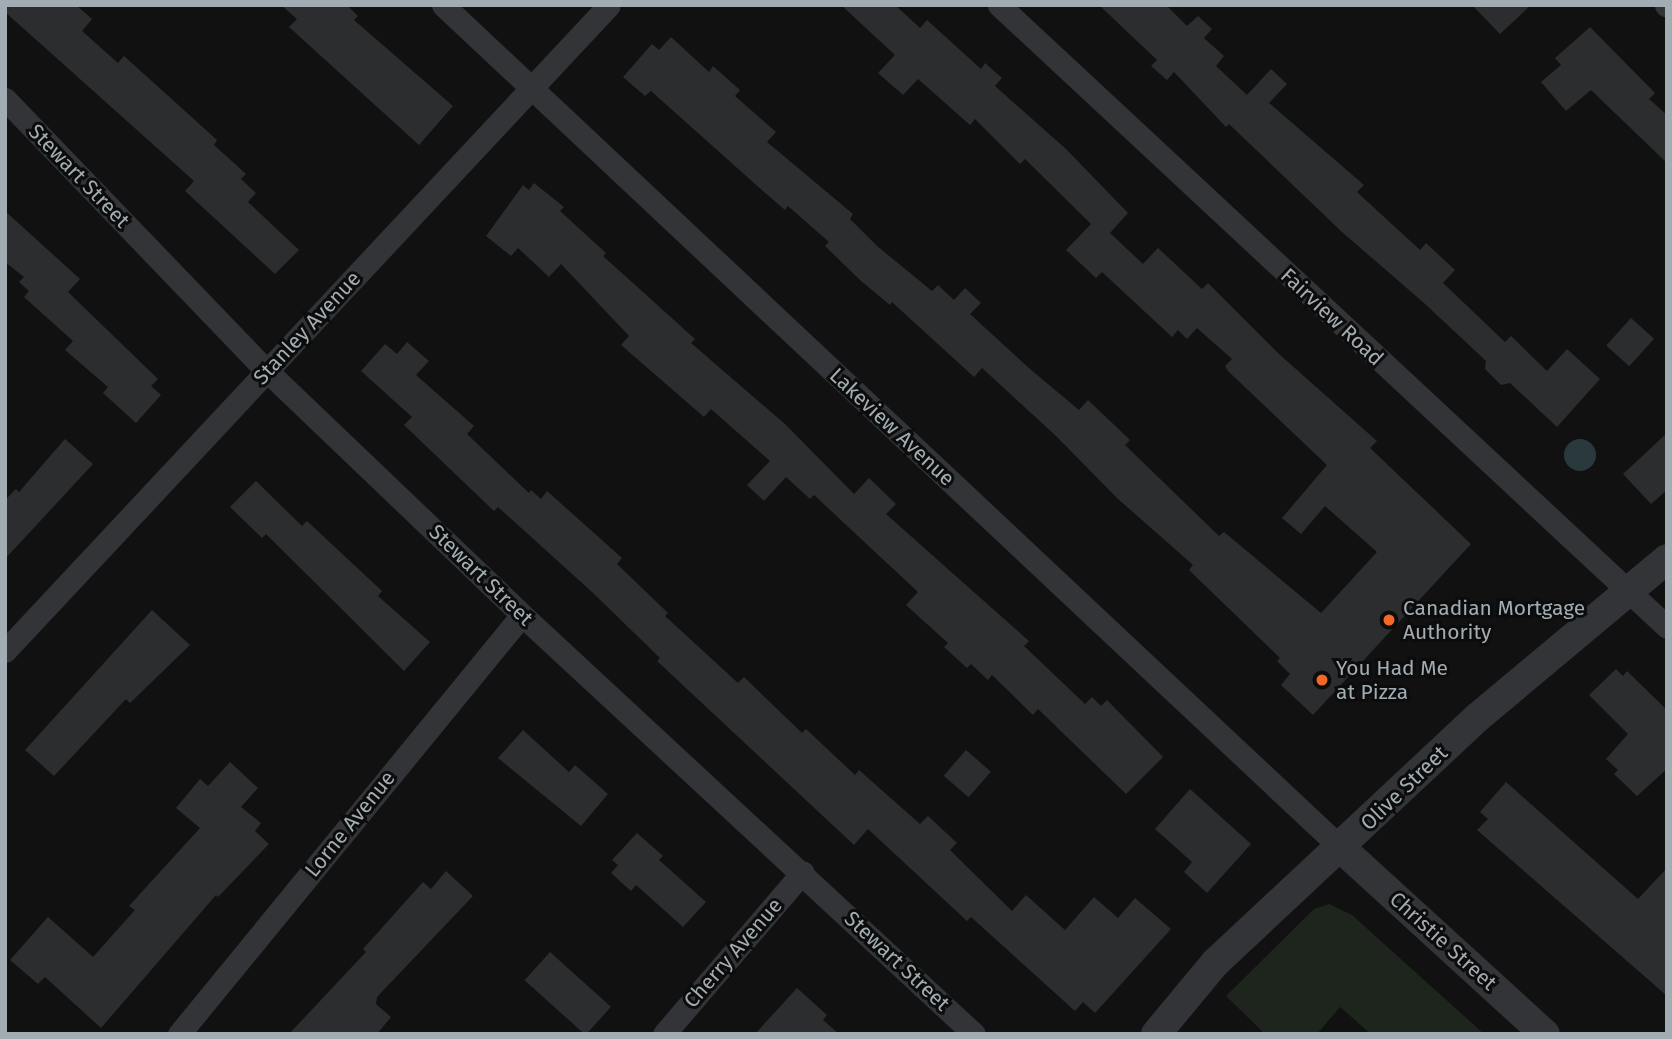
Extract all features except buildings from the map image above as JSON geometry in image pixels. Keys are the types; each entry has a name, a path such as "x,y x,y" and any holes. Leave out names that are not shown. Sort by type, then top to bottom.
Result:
{"street":[{"name":"Lakeview Avenue","path":"443,5 1341,848"},
{"name":"Stanley Avenue","path":"5,650 609,5"},
{"name":"Fairview Road","path":"999,5 1667,627"},
{"name":"Stewart Street","path":"6,101 267,371 522,615 803,872 974,1034"},
{"name":"Olive Street","path":"1156,1034 1215,963 1478,717 1667,559"},
{"name":"Lorne Avenue","path":"179,1034 522,615"},
{"name":"Christie Street","path":"1341,848 1545,1034"},
{"name":"Cherry Avenue","path":"664,1034 803,872"}],"shaded area":[{"path":"1580,439 1591,444 1596,455 1591,466 1580,471 1569,466 1564,455 1569,444"},
{"path":"1329,904 1352,915 1484,1034 1371,1034 1340,1007 1317,1034 1265,1034 1226,996 1314,909"}],"place":[{"name":"Canadian Mortgage Authority","path":"1389,620"},
{"name":"You Had Me at Pizza","path":"1322,680"}]}
